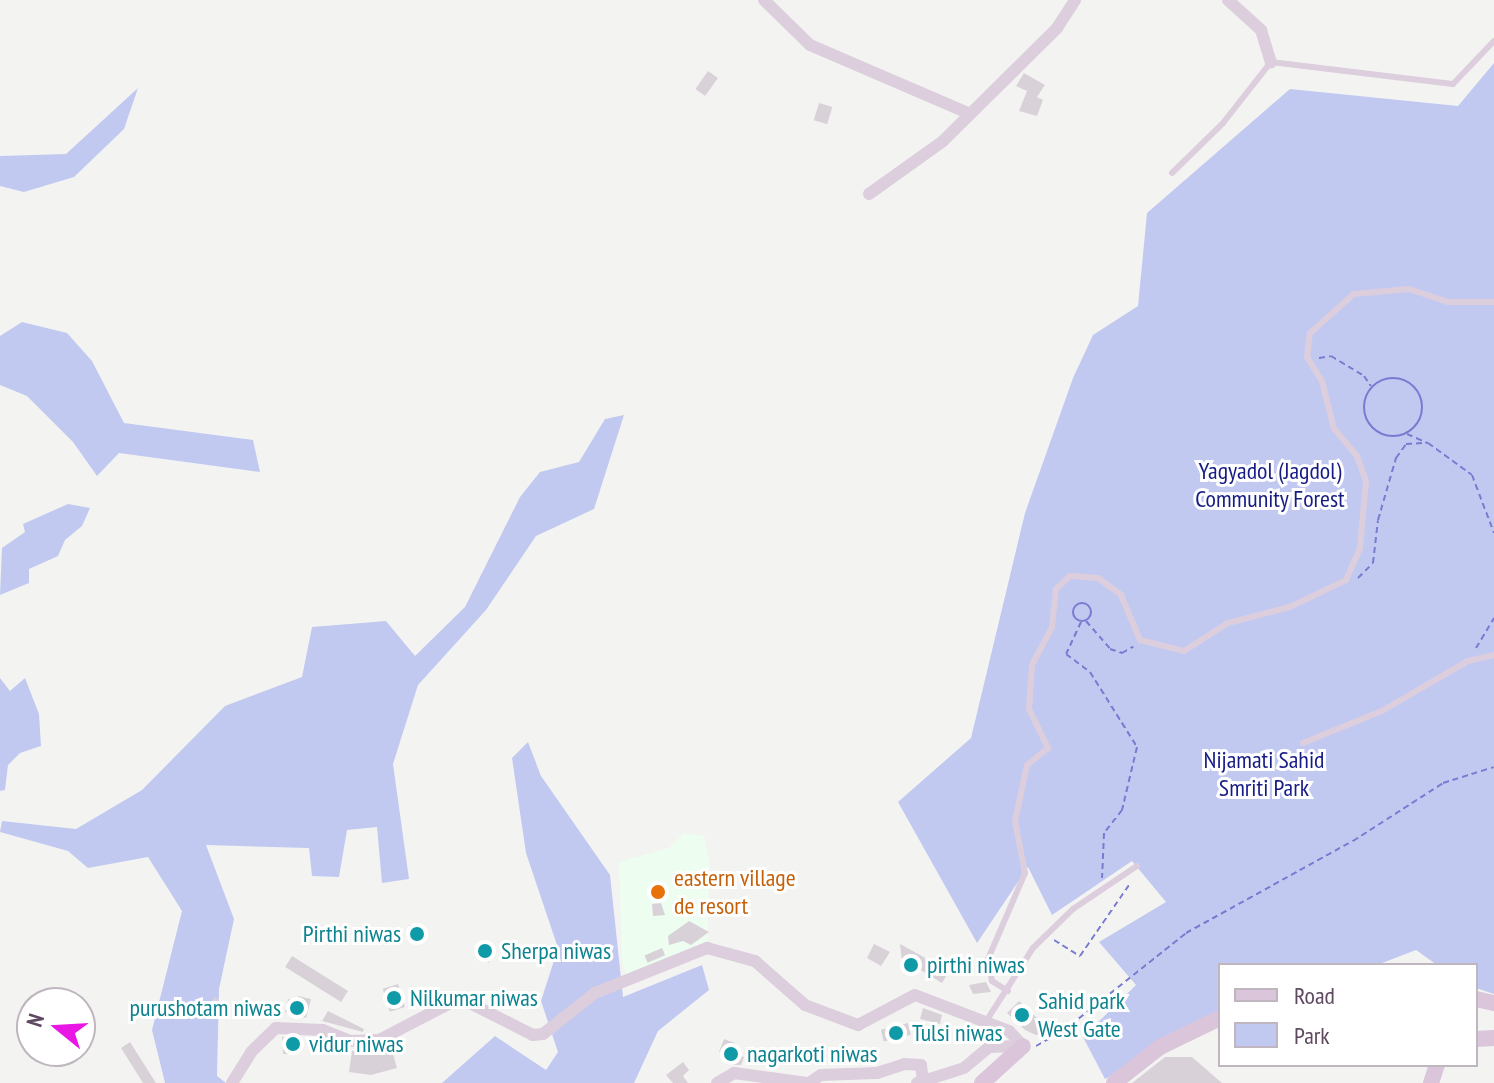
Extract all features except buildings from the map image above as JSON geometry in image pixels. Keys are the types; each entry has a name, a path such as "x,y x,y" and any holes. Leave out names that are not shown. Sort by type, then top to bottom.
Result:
{"street":[{"path":"764,0 810,45 970,114"},
{"path":"869,194 970,114 1057,28 1075,0"},
{"path":"1228,0 1261,30 1271,62"},
{"path":"232,1083 251,1052 276,1028 323,1030 350,1041 379,1040 460,998 533,1035 543,1034 595,993 707,948 755,961 805,1005 858,1025 915,995 1009,1031 1023,1046"},
{"path":"1114,1083 1160,1047 1218,1019"},
{"path":"717,1083 734,1073 808,1083 821,1075 877,1073 904,1064 921,1065 920,1082 964,1068 989,1047 1023,1046"},
{"path":"982,1083 1023,1046"}],"lane":[{"path":"1172,173 1223,123 1271,62 1453,84 1494,41"},
{"path":"1008,991 992,981 988,959 1025,873 1015,821 1027,765 1048,748 1029,709 1032,665 1052,627 1056,589 1070,576 1098,578 1121,595 1140,640 1184,651 1228,623 1290,607 1346,580 1360,548 1366,481 1357,456 1334,429 1308,349 1310,333 1354,294 1409,289 1448,302 1494,302"},
{"path":"1303,743 1382,711 1468,661 1494,655"},
{"path":"985,1023 1039,942 1101,888 1137,866"}],"path":[{"path":"1308,349 1312,358 1331,356 1364,376 1372,387"},
{"path":"1407,434 1420,420 1418,392 1395,378 1372,387 1363,407 1370,426 1387,436 1407,434 1428,443 1472,475 1494,533"},
{"path":"1346,580 1364,577 1373,563 1396,458 1406,444 1428,443"},
{"path":"1081,622 1073,613 1082,603 1091,610 1086,621"},
{"path":"1468,661 1494,618"},
{"path":"1086,621 1110,649 1122,653 1140,640"},
{"path":"1081,622 1086,621"},
{"path":"1081,622 1066,654 1090,672 1137,747 1122,810 1104,833 1101,888"},
{"path":"1023,1046 1040,1046 1063,1031 1186,933 1353,841 1443,783 1494,767"},
{"path":"1039,942 1043,946 1051,939 1080,956 1132,880"}],"shaded area":[{"name":"eastern village de resort","path":"684,833 704,836 710,868 707,948 629,979 622,963 619,862 669,848"}],"green space":[{"name":"Yagyadol (Jagdol) Community Forest","path":"1494,63 1494,994 1478,989 1478,963 1434,963 1416,950 1382,963 1218,963 1218,1015 1105,1079 1083,1037 1136,985 1099,942 1166,902 1132,861 1052,915 1028,867 977,943 898,802 971,738 1025,513 1073,378 1093,335 1138,306 1147,213 1290,89 1458,106"},
{"path":"138,88 124,129 74,177 24,192 0,186 0,156 66,154"},
{"path":"22,322 67,333 92,361 124,423 253,440 260,472 119,453 97,476 73,442 27,396 0,385 0,336"},
{"path":"624,415 594,509 536,536 486,610 418,685 393,764 409,879 382,883 377,827 347,830 339,877 312,876 309,848 206,845 234,919 219,989 217,1076 226,1083 165,1083 152,1030 182,911 148,857 88,868 68,851 0,832 2,821 76,829 142,790 225,706 302,677 312,627 386,621 415,656 465,607 520,497 540,472 579,462 605,419"},
{"path":"68,504 90,508 82,526 65,540 58,556 29,569 29,583 0,595 2,548 25,532 23,524"},
{"path":"0,678 10,691 25,678 39,714 41,746 20,753 8,765 5,790 0,791"},
{"path":"528,742 541,776 610,875 623,997 702,965 709,990 658,1031 634,1083 442,1083 495,1036 546,1070 558,1052 541,1001 558,948 526,853 512,758"}],"place":[{"name":"eastern village de resort","path":"658,892"},
{"name":"Pirthi niwas","path":"417,934"},
{"name":"Sherpa niwas","path":"485,951"},
{"name":"pirthi niwas","path":"911,965"},
{"name":"Nilkumar niwas","path":"394,998"},
{"name":"purushotam niwas","path":"297,1008"},
{"name":"Sahid park West Gate","path":"1022,1015"},
{"name":"Tulsi niwas","path":"896,1033"},
{"name":"vidur niwas","path":"293,1044"},
{"name":"nagarkoti niwas","path":"731,1054"}],"park label":[{"name":"Nijamati Sahid Smriti Park","path":"1264,774"}]}
